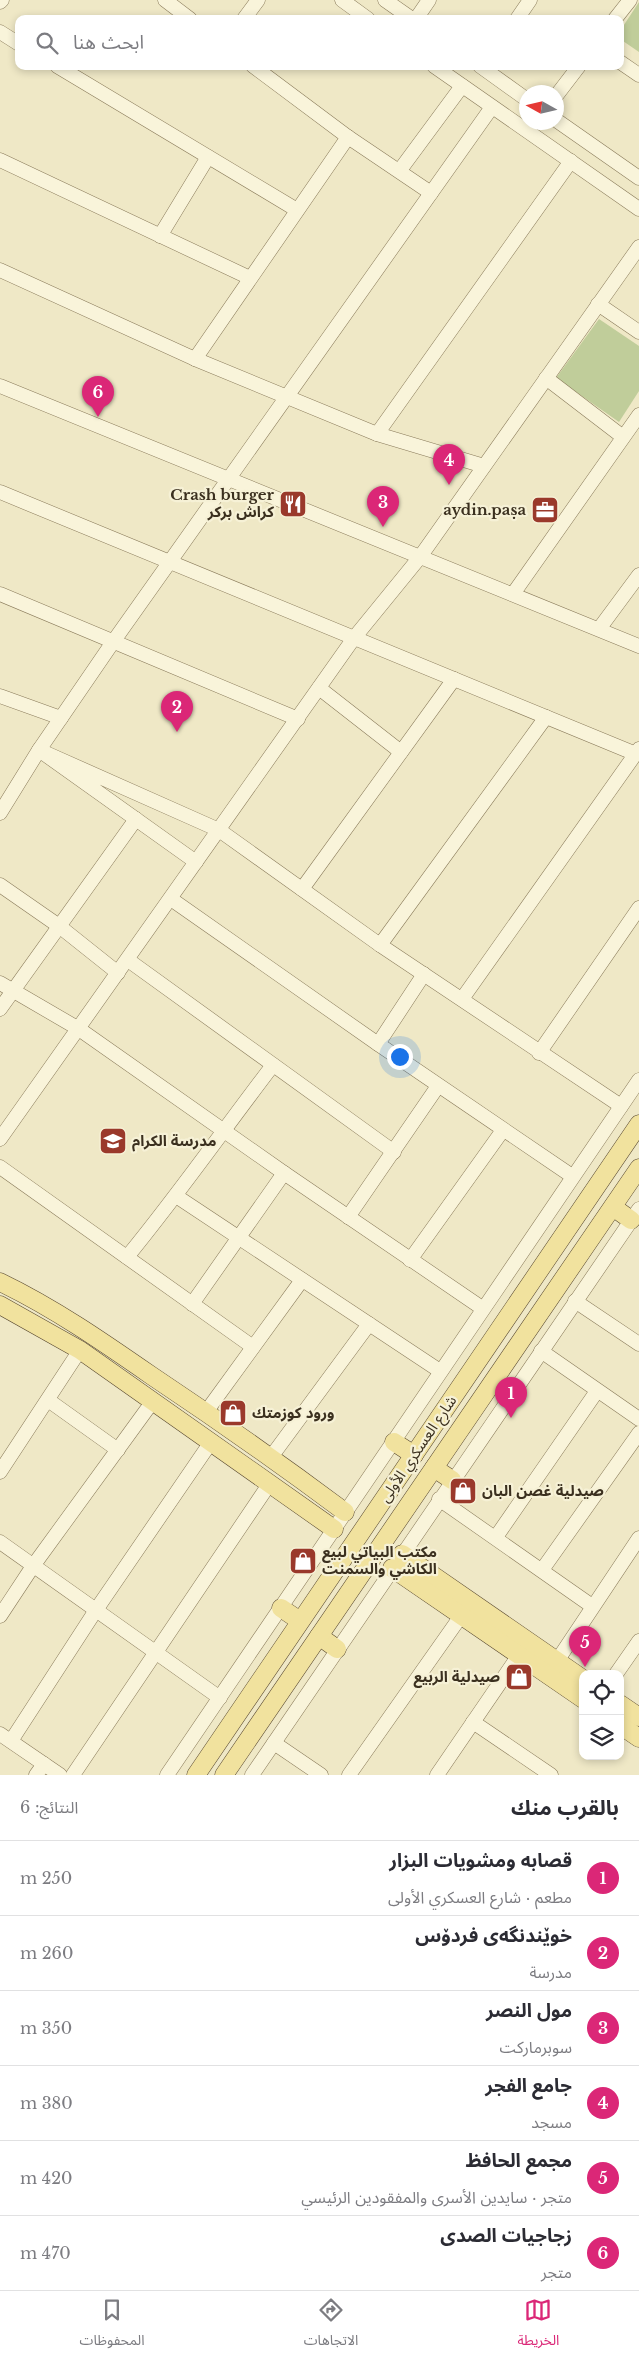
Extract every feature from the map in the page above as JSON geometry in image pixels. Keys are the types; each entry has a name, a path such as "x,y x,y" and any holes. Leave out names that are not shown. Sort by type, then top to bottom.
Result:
{"main road":[{"name":"شارع العسكري الأولى","path":"196,1775 639,1124"},
{"name":"شارع العسكري الأولى","path":"224,1775 639,1168"},
{"path":"613,1207 635,1215"},
{"path":"0,1282 31,1297 86,1331 271,1457 345,1512"},
{"path":"0,1305 80,1350 334,1529"},
{"path":"394,1442 414,1455"},
{"path":"434,1468 452,1480"},
{"path":"285,1494 298,1477"},
{"path":"365,1527 384,1540"},
{"path":"352,1545 372,1559"},
{"path":"397,1561 461,1616 579,1696"},
{"path":"397,1561 579,1676"},
{"path":"281,1608 300,1621"},
{"path":"319,1636 337,1648"},
{"path":"624,1707 639,1717"},
{"path":"624,1728 639,1738"}],"street":[{"path":"165,0 185,15"},
{"path":"247,15 258,0"},
{"path":"342,0 363,15"},
{"path":"385,0 406,15"},
{"path":"419,15 429,0"},
{"path":"520,15 530,0"},
{"path":"618,15 630,0"},
{"path":"0,32 15,41"},
{"path":"624,65 639,75"},
{"path":"63,70 297,210"},
{"path":"259,70 348,137 400,170 431,193"},
{"path":"439,70 639,209"},
{"path":"487,70 519,94"},
{"path":"564,86 576,70"},
{"path":"400,170 462,86"},
{"path":"0,813 61,718 492,107"},
{"path":"564,126 639,178"},
{"path":"195,359 348,137"},
{"path":"160,236 208,157"},
{"path":"0,160 250,278"},
{"path":"378,434 571,161"},
{"path":"0,1139 354,638 420,557 639,246"},
{"path":"0,270 195,359 378,434 484,466"},
{"path":"598,304 639,332"},
{"path":"546,378 623,437"},
{"path":"0,386 639,646"},
{"path":"512,594 639,415"},
{"path":"0,492 546,717 637,751 462,999"},
{"path":"599,629 639,574"},
{"path":"0,594 298,719"},
{"path":"302,889 454,679"},
{"path":"319,688 401,752"},
{"path":"0,696 61,718"},
{"path":"380,945 546,717"},
{"path":"39,750 196,862"},
{"path":"39,750 218,830 380,945 621,1106"},
{"path":"0,1009 136,819"},
{"path":"0,885 59,926 118,973"},
{"path":"170,899 438,1086 572,1176"},
{"path":"539,1053 639,908"},
{"path":"128,960 394,1152"},
{"path":"378,1044 424,974"},
{"path":"0,983 79,1029 284,1173 482,1308"},
{"path":"127,1257 176,1196 222,1130 273,1065"},
{"path":"168,1775 394,1442 482,1308 639,1080"},
{"path":"348,1217 438,1086"},
{"path":"410,1260 502,1130"},
{"path":"0,1167 253,1347"},
{"path":"192,1304 284,1173"},
{"path":"176,1196 440,1371"},
{"path":"252,1775 337,1648 635,1215"},
{"path":"206,1412 302,1280"},
{"path":"575,1301 636,1337"},
{"path":"271,1457 369,1324"},
{"path":"0,1472 80,1350"},
{"path":"541,1351 639,1419"},
{"path":"496,1537 597,1391"},
{"path":"48,1400 118,1450"},
{"path":"0,1616 153,1401"},
{"path":"542,1570 639,1433"},
{"path":"60,1775 40,1770 5,1737 96,1610 211,1442"},
{"path":"73,1775 270,1483"},
{"path":"439,1499 496,1537 592,1606"},
{"path":"557,1661 639,1538"},
{"path":"0,1542 220,1698"},
{"path":"349,1775 461,1616"},
{"path":"619,1670 639,1641"},
{"path":"437,1775 519,1655"},
{"path":"474,1722 551,1775"},
{"path":"274,1743 321,1775"}],"green space":[{"path":"639,2 639,52 624,42 624,25"},
{"path":"599,319 639,346 639,391 619,422 556,378"}],"place":[{"name":"زجاجيات الصدى","path":"98,417"},
{"name":"جامع الفجر","path":"449,485"},
{"name":"Crash burger كراش بركر","path":"293,504"},
{"name":"aydin.paṣa","path":"545,510"},
{"name":"مول النصر","path":"383,527"},
{"name":"خوێندنگەی فردۆس","path":"177,732"},
{"name":"مدرسة الكرام","path":"113,1141"},
{"name":"ورود كوزمتك","path":"233,1413"},
{"name":"قصابه ومشويات البزار","path":"511,1418"},
{"name":"صيدلية غصن البان","path":"463,1491"},
{"name":"مكتب البياتي لبيع الكاشي والسمنت","path":"303,1561"},
{"name":"مجمع الحافظ","path":"585,1667"},
{"name":"صيدلية الربيع","path":"519,1677"}]}
